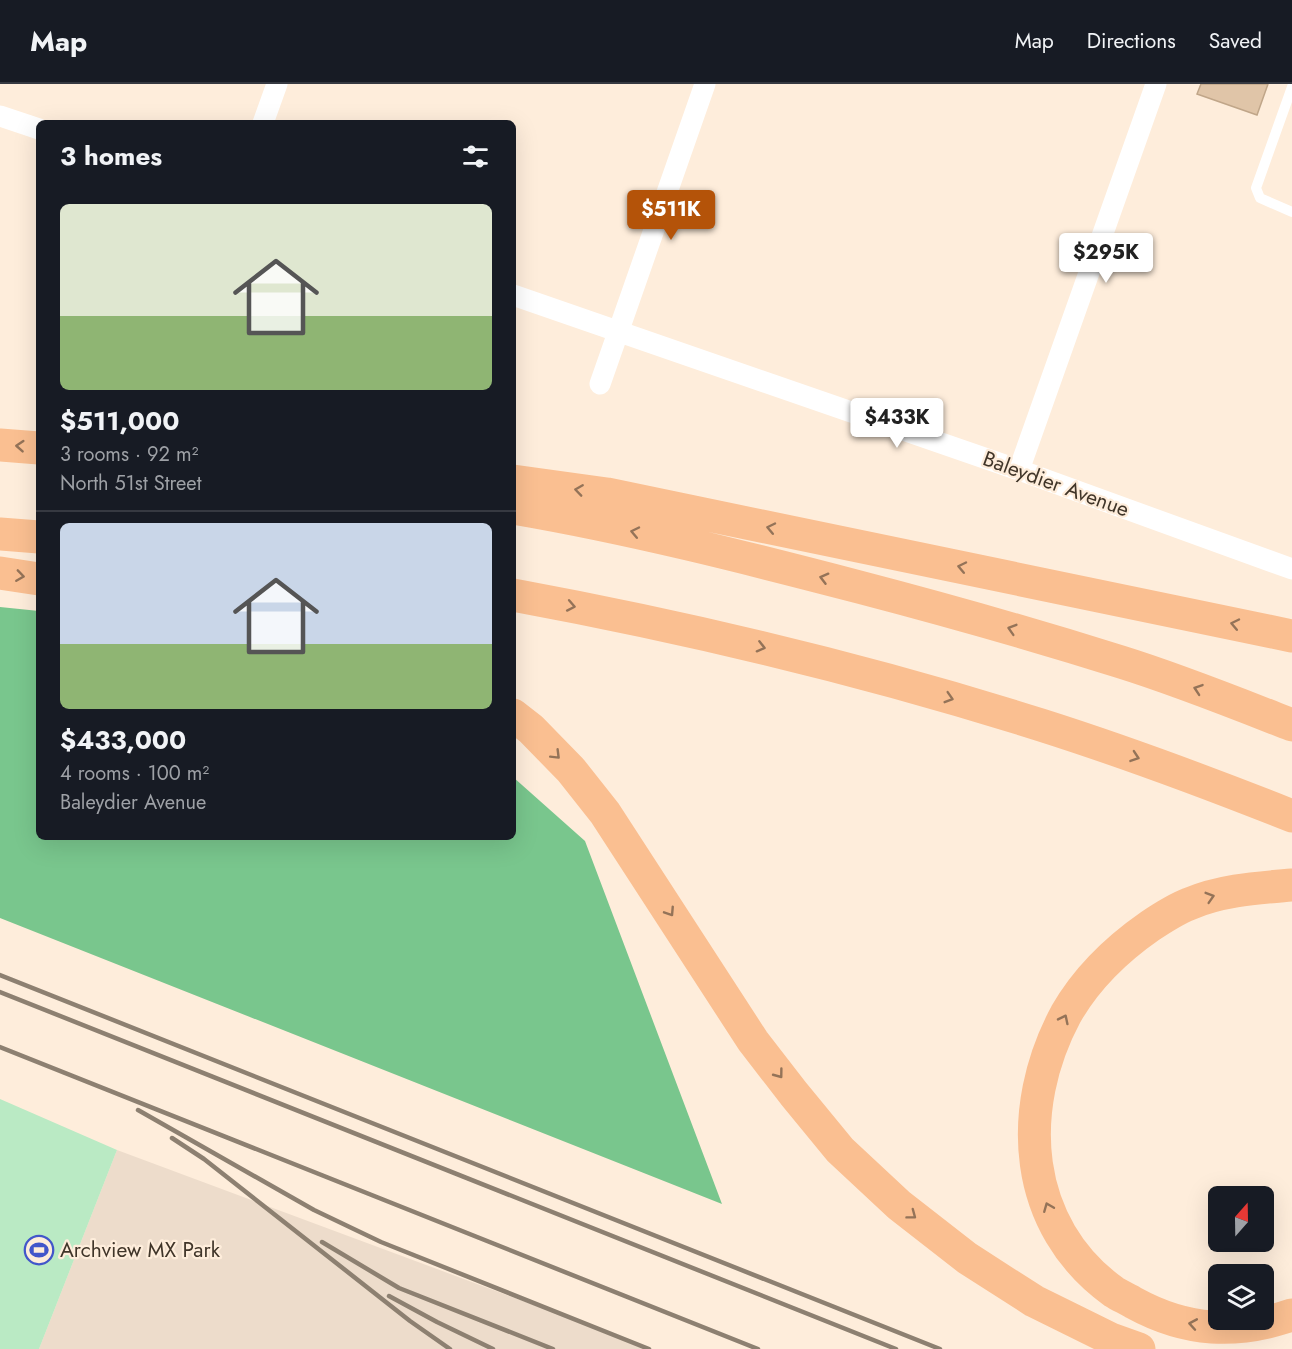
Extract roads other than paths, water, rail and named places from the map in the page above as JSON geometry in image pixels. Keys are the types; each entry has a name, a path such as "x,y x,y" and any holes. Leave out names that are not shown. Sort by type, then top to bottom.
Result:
{"highway":[{"path":"0,445 36,448"},
{"path":"516,481 607,494 1292,636"},
{"path":"516,509 747,557 998,625 1123,663 1292,725"},
{"path":"0,534 36,537"},
{"path":"0,573 36,579"},
{"path":"516,596 620,615 756,645 904,684 1042,725 1207,783 1292,816"},
{"path":"1228,700 1292,712"},
{"path":"516,717 531,729 571,770 606,813 753,1041 840,1150 899,1205 967,1258 1034,1301 1111,1339 1139,1349"},
{"path":"1292,885 1223,894 1189,904 1134,937 1112,956 1086,984 1066,1014 1050,1051 1040,1083 1035,1114 1034,1146 1038,1177 1047,1208 1062,1237 1084,1266 1115,1292 1153,1313 1193,1325 1231,1328 1269,1323 1292,1315"}],"street":[{"path":"264,120 277,84"},
{"path":"600,384 705,84"},
{"path":"1019,470 1156,84"},
{"path":"0,116 36,128"},
{"name":"Baleydier Avenue","path":"516,296 1019,470 1292,569"}],"lane":[{"path":"1292,87 1256,188 1260,198 1292,212"}],"railway":[{"path":"0,975 940,1349"},
{"path":"0,992 896,1349"},
{"path":"0,1047 758,1349"},
{"path":"138,1110 314,1210 381,1242 649,1349"},
{"path":"172,1138 204,1159 410,1321 450,1349"},
{"path":"322,1242 399,1288 553,1349"},
{"path":"389,1296 493,1349"}],"place":[{"name":"Archview MX Park","path":"39,1250"}]}
